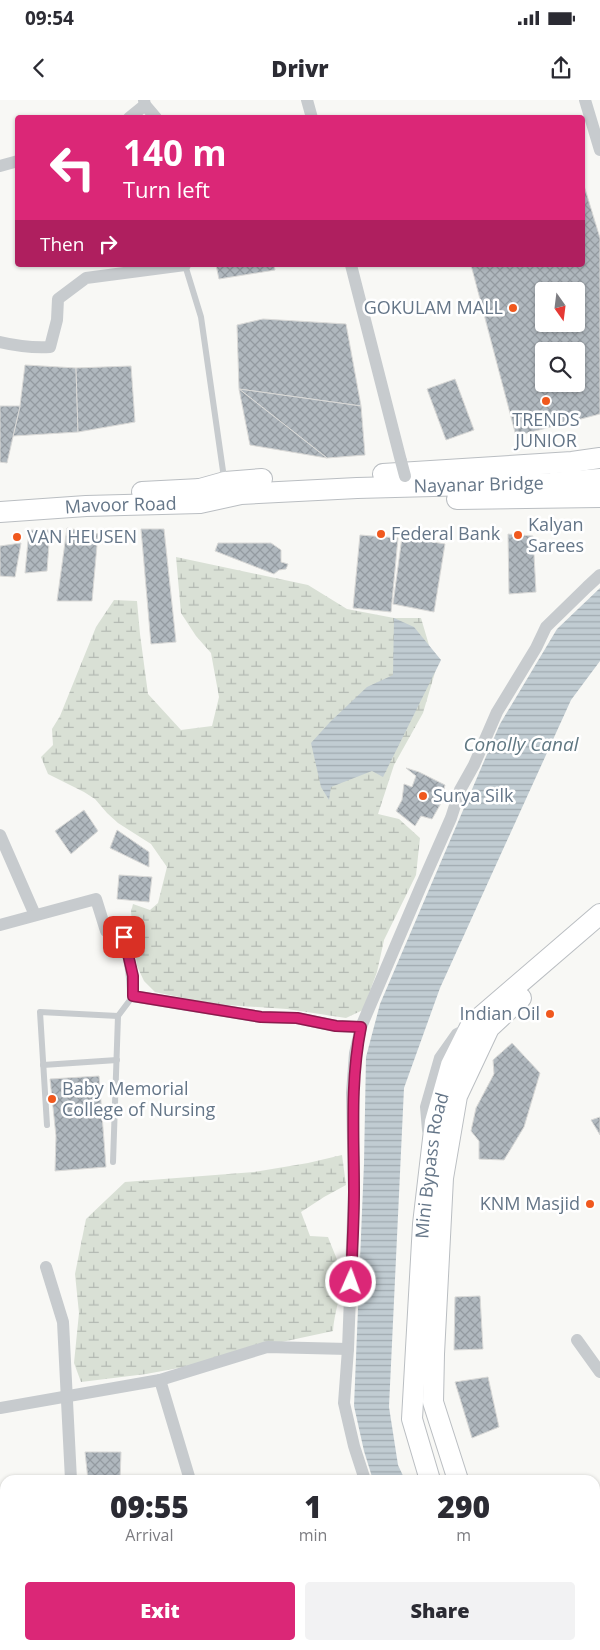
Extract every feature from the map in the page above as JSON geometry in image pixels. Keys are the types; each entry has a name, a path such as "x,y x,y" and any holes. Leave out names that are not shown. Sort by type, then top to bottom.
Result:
{"main road":[{"path":"200,496 233,488 572,462 600,458"},
{"name":"Nayanar Bridge","path":"233,488 357,488 551,483 600,479"},
{"name":"Mavoor Road","path":"0,498 85,493 200,496"},
{"path":"200,496 253,506 411,499 600,497"},
{"name":"Mavoor Road","path":"0,512 200,496"},
{"name":"Mini Bypass Road","path":"456,1475 433,1402 443,1178 457,1096 489,1028 523,988 600,914"},
{"name":"Mini Bypass Road","path":"429,1475 412,1418 424,1224 434,1122 451,1065 470,1025 558,964 600,930"}],"street":[{"path":"307,100 311,115"},
{"path":"585,100 600,150"},
{"path":"132,115 144,102 154,115"},
{"path":"0,166 15,162"},
{"path":"0,342 22,347 50,347 57,320 58,299 86,278 170,267"},
{"path":"352,267 405,478"},
{"path":"363,1475 354,1446 344,1402 354,1192 352,1093 355,1053 361,1027 432,864 460,790 474,765 497,712 536,648 546,627 600,575"},
{"path":"0,835 35,916"},
{"path":"0,925 96,899 106,931 121,927 133,976 133,996 261,1017 297,1018 336,1026 361,1027"},
{"path":"46,1266 63,1322 70,1475"},
{"path":"577,1340 600,1372"},
{"path":"0,1408 160,1380 267,1348 348,1349"},
{"path":"160,1380 188,1475"}],"lane":[{"path":"186,267 201,317 233,488"},
{"path":"113,1162 118,1016 133,996"},
{"path":"47,1125 40,1012 118,1016"},
{"path":"43,1065 117,1060"}],"green space":[{"path":"176,557 308,585 347,609 394,618 421,618 436,669 423,713 394,765 378,814 399,819 420,838 416,875 384,940 377,972 363,1010 346,1018 287,1009 212,1004 155,992 144,981 137,966 131,912 133,904 150,910 158,903 167,867 151,844 118,823 95,799 48,774 41,757 53,745 52,729 60,716 96,627 114,600 137,601 148,694 181,730 212,726 219,697 211,653 196,636 181,613"},
{"path":"342,1155 346,1185 301,1212 310,1236 328,1237 339,1266 341,1282 333,1331 263,1346 195,1365 146,1374 81,1382 74,1363 79,1313 75,1274 86,1219 125,1182 254,1172"}],"water":[{"name":"Conolly Canal","path":"600,588 600,661 571,700 440,988 404,1088 389,1407 398,1465 403,1475 371,1475 354,1406 364,1163 366,1057 380,1004 500,724 557,629"},
{"path":"394,618 414,627 441,660 383,777 372,771 331,787 329,800 321,787 311,743 367,687 393,675"}],"building":[{"name":"GOKULAM MALL","path":"585,189 600,238 600,414 516,436 472,267 585,267"},
{"path":"216,267 274,267 275,270 219,279"},
{"path":"263,319 346,324 361,406 239,389 237,325"},
{"path":"25,365 76,368 78,432 13,436 20,406"},
{"path":"131,366 135,422 78,432 76,368"},
{"path":"455,379 474,430 446,440 427,389"},
{"path":"239,389 361,406 365,455 327,458"},
{"path":"239,389 327,458 250,445"},
{"path":"0,406 20,406 7,463 0,462"},
{"path":"67,528 98,534 92,601 57,601"},
{"path":"141,529 164,529 176,642 151,644"},
{"path":"29,530 50,530 47,571 25,573"},
{"path":"508,534 533,536 536,592 509,594"},
{"path":"360,535 398,538 391,612 353,608"},
{"path":"402,537 445,544 434,612 393,604"},
{"path":"21,543 15,577 0,576 0,546"},
{"path":"218,543 271,543 281,550 281,562 288,564 286,569 279,570 274,574 215,551"},
{"name":"Surya Silk","path":"406,768 419,772 445,785 440,805 432,819 421,816 415,826 396,811 402,800 404,784 412,787 416,776"},
{"path":"84,810 98,831 71,854 55,831"},
{"path":"117,830 149,852 149,867 110,848"},
{"path":"119,875 152,877 149,902 117,899"},
{"path":"512,1043 540,1073 524,1127 504,1160 479,1159 479,1141 471,1131 476,1108 494,1074 493,1060"},
{"path":"99,1076 106,1167 55,1171 56,1136 50,1079"},
{"path":"600,1117 600,1135 591,1120"},
{"path":"480,1296 483,1349 454,1350 455,1297"},
{"path":"488,1377 499,1427 472,1438 455,1382"},
{"path":"85,1452 121,1452 120,1475 87,1475"}],"place":[{"name":"GOKULAM MALL","path":"513,308"},
{"name":"TRENDS JUNIOR","path":"546,401"},
{"name":"Federal Bank","path":"381,534"},
{"name":"Kalyan Sarees","path":"518,535"},
{"name":"VAN HEUSEN","path":"17,537"},
{"name":"Surya Silk","path":"423,796"},
{"name":"Indian Oil","path":"550,1014"},
{"name":"Baby Memorial College of Nursing","path":"52,1099"},
{"name":"KNM Masjid","path":"590,1204"}],"route":[{"path":"124,937 133,976 133,996 261,1017 297,1018 336,1026 361,1027 355,1053 352,1093 354,1192 351,1282"}]}
